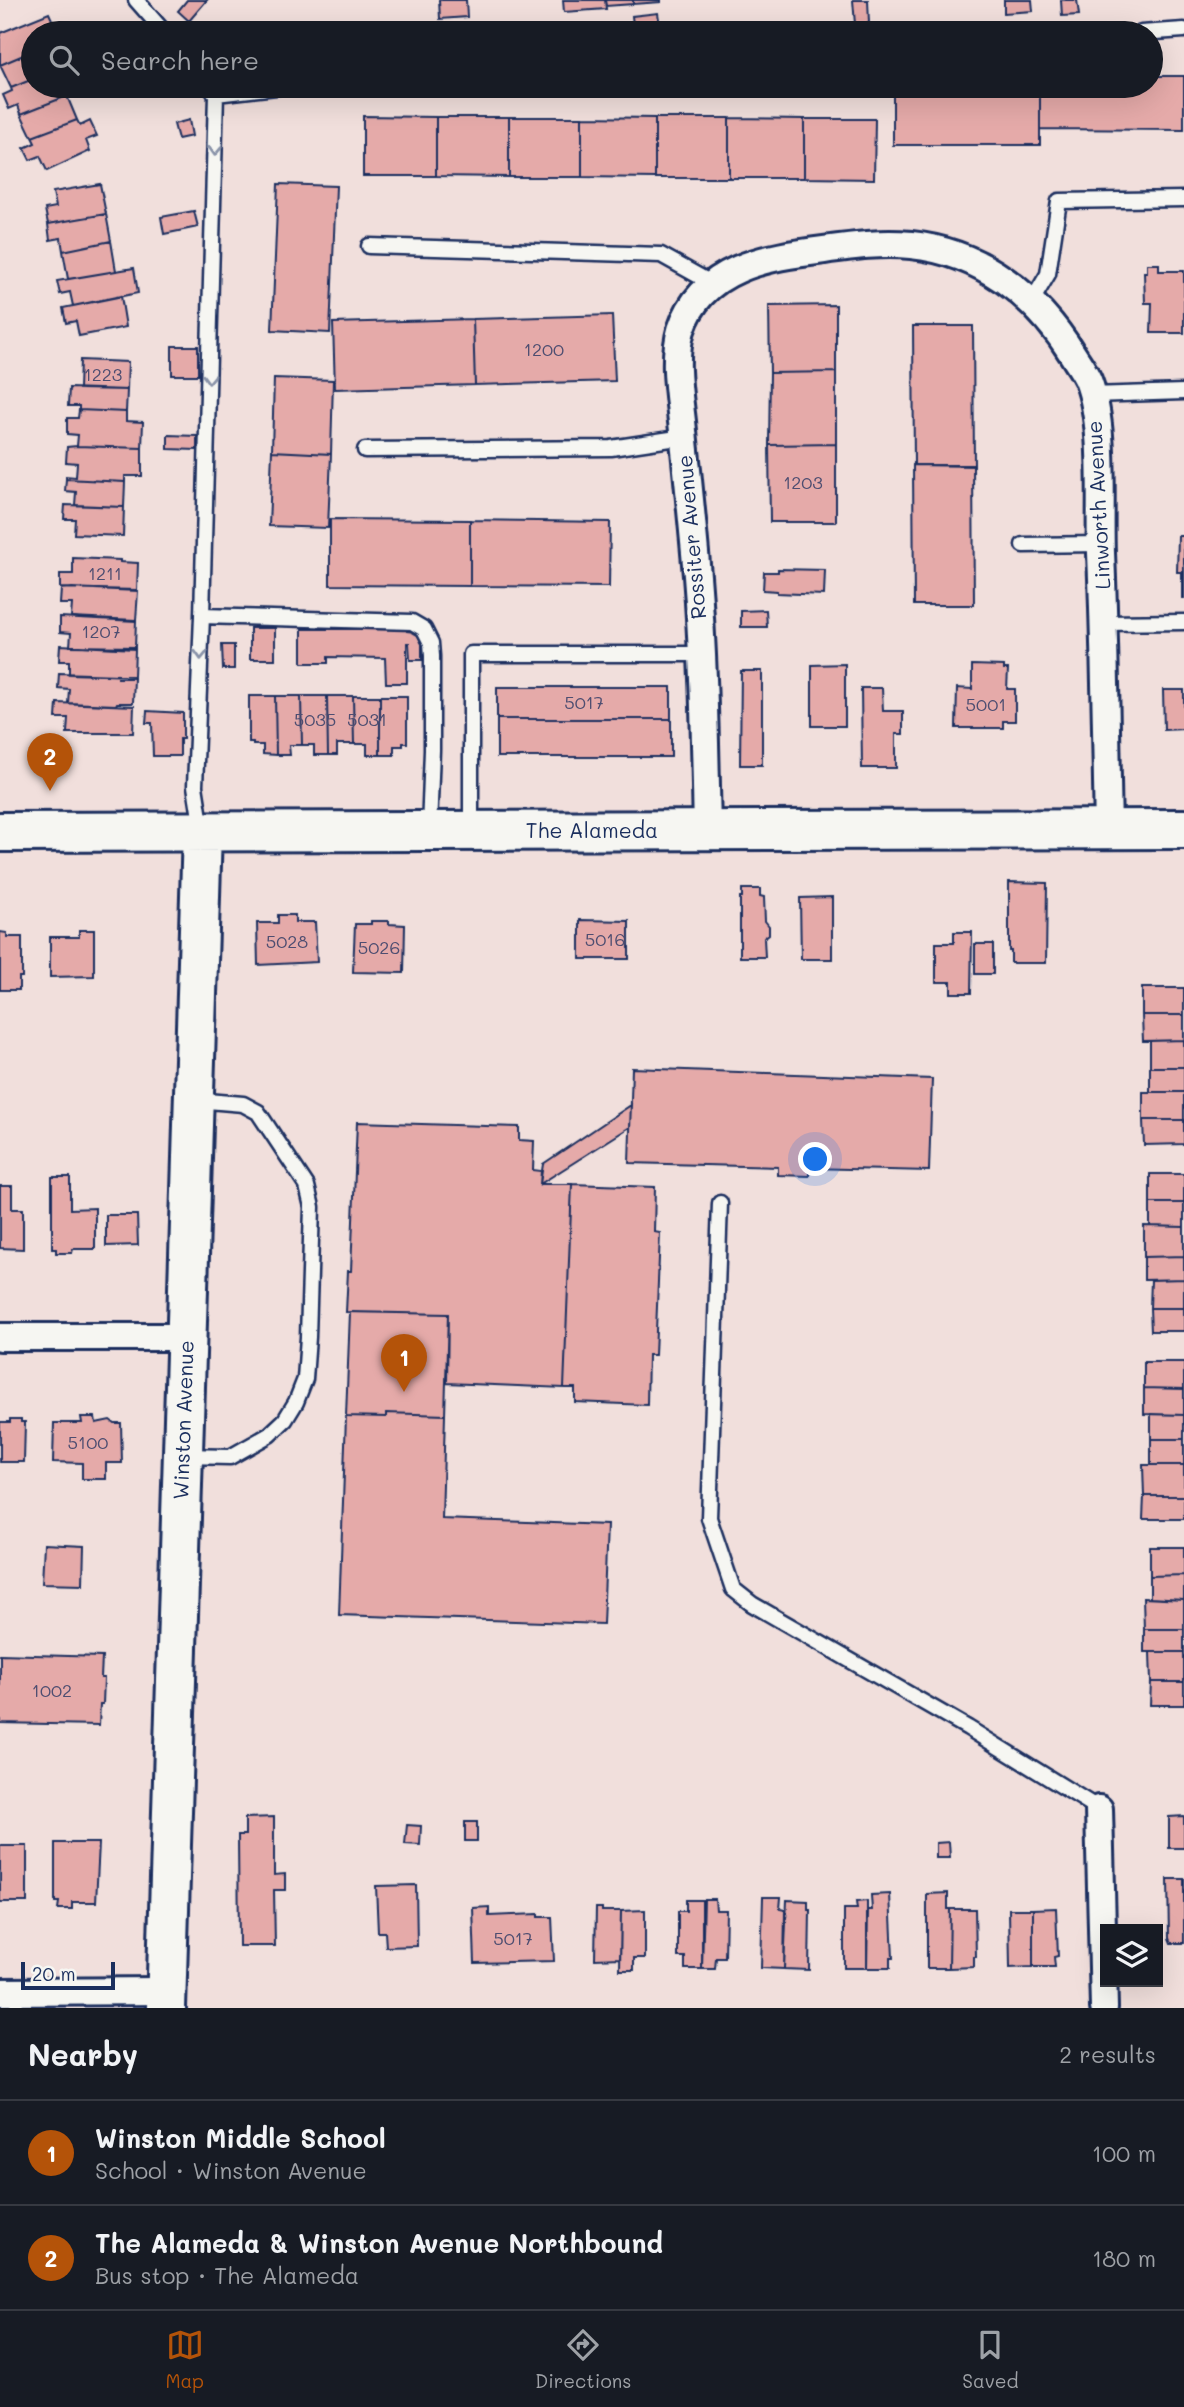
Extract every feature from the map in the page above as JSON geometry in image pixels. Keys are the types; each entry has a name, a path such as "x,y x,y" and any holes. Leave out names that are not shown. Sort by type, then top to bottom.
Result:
{"main road":[{"name":"The Alameda","path":"0,832 1184,829"},
{"name":"Winston Avenue","path":"166,1999 202,831"}],"street":[{"name":"Linworth Avenue","path":"737,268 769,258 804,252 869,244 912,245 957,254 996,273 1032,301 1059,332 1087,379 1098,429 1105,623 1108,830"},
{"name":"Rossiter Avenue","path":"707,830 697,576 677,371 680,334 688,310 713,284 737,268"},
{"path":"0,1337 187,1337"},
{"path":"1099,1809 1104,2008"},
{"path":"0,1992 166,1999"}],"lane":[{"path":"136,0 154,21"},
{"path":"1163,31 1184,30"},
{"path":"202,831 195,786 202,616 213,98"},
{"path":"1032,301 1048,274 1059,201 1184,199"},
{"path":"369,246 661,255 713,284"},
{"path":"1091,395 1184,392"},
{"path":"365,450 611,448 684,437"},
{"path":"1023,545 1101,544"},
{"path":"202,616 412,622 424,629 431,643 433,671 429,831"},
{"path":"1105,623 1184,621"},
{"path":"471,831 471,654 701,654"},
{"path":"183,1456 230,1457 250,1448 285,1420 305,1379 308,1337 312,1207 307,1186 258,1112 243,1104 194,1100"},
{"path":"720,1203 709,1518 733,1589 751,1604 968,1728 1099,1809"}],"building":[{"path":"187,0 207,0 189,21 178,11"},
{"path":"439,0 466,0 467,17 440,19"},
{"path":"563,0 605,0 606,9 564,12"},
{"path":"605,0 633,0 633,4 606,6"},
{"path":"633,0 661,0 661,2 633,4"},
{"path":"853,0 868,0 869,21 855,21"},
{"path":"1004,0 1032,0 1033,11 1004,13"},
{"path":"1061,0 1077,0 1079,15 1062,16"},
{"path":"49,13 53,21 29,21"},
{"path":"658,13 659,21 633,21 632,16"},
{"path":"21,24 21,56 0,65 0,33"},
{"path":"21,56 21,84 11,88 0,65"},
{"path":"1163,76 1184,76 1184,130 1040,129 1040,98 1163,98"},
{"path":"21,84 21,98 62,98 21,114 18,105 9,109 3,95 12,91 11,88"},
{"path":"68,98 77,120 32,137 21,114"},
{"path":"893,98 1040,98 1040,145 893,145"},
{"path":"363,116 436,117 436,176 363,176"},
{"path":"436,117 509,117 509,177 436,176"},
{"path":"509,117 582,117 582,177 509,177"},
{"path":"582,117 655,118 655,178 582,177"},
{"path":"655,118 729,118 729,178 655,178"},
{"path":"729,118 804,119 804,178 729,178"},
{"path":"804,119 875,119 874,179 804,178"},
{"path":"77,120 80,126 90,121 97,136 86,140 90,151 47,171 40,156 30,160 24,148 35,143 32,137"},
{"path":"189,120 192,136 178,139 174,124"},
{"path":"100,184 106,214 48,224 45,209 56,207 53,192"},
{"path":"278,184 336,186 330,333 272,330"},
{"path":"194,211 198,227 164,234 161,217"},
{"path":"106,214 111,241 63,251 61,238 50,240 48,224"},
{"path":"111,241 116,271 68,279 63,251"},
{"path":"1147,264 1159,264 1159,271 1184,271 1184,333 1151,333 1152,303 1145,303 1144,272 1147,272"},
{"path":"134,268 138,293 73,306 70,292 60,294 57,281"},
{"path":"121,296 126,327 79,336 76,321 66,323 63,308"},
{"path":"836,305 836,372 770,373 769,306"},
{"path":"612,315 615,381 475,385 473,319"},
{"path":"473,319 475,385 335,389 333,323"},
{"path":"913,326 973,326 974,466 914,465"},
{"path":"172,346 198,346 198,375 172,375"},
{"path":"80,360 128,362 127,390 79,389"},
{"path":"836,372 836,444 769,445 770,373"},
{"path":"274,378 333,380 331,454 272,451"},
{"path":"69,388 127,390 126,412 79,410 79,406 68,406"},
{"path":"79,410 126,412 126,421 143,422 142,448 77,446 78,435 67,434 67,418 78,418"},
{"path":"168,435 197,436 197,450 168,449"},
{"path":"836,444 836,522 770,522 769,445"},
{"path":"67,447 142,448 142,476 125,476 125,482 66,479 66,476 76,477 77,463 66,462"},
{"path":"272,451 331,454 328,528 269,526"},
{"path":"913,465 973,465 974,605 914,605"},
{"path":"66,479 125,482 124,507 75,505 76,492 65,491"},
{"path":"65,505 124,507 123,536 74,534 75,519 64,519"},
{"path":"330,519 470,520 470,586 330,585"},
{"path":"470,520 610,522 609,587 470,586"},
{"path":"1178,536 1184,536 1184,598 1182,572 1177,572"},
{"path":"73,558 138,563 137,590 60,588 60,574 73,574"},
{"path":"778,569 825,570 824,595 763,590 764,572 778,572"},
{"path":"61,589 138,591 136,620 71,617 72,604 60,604"},
{"path":"766,610 767,627 741,627 741,611"},
{"path":"60,617 136,621 135,647 70,646 71,633 60,632"},
{"path":"250,628 275,628 275,659 250,659"},
{"path":"302,629 407,629 416,632 422,643 422,660 410,660 407,643 407,683 386,683 385,658 328,657 328,663 302,663"},
{"path":"60,645 135,649 134,676 69,674 69,661 59,661"},
{"path":"222,645 234,645 234,669 223,669"},
{"path":"845,664 845,726 812,726 812,665"},
{"path":"972,665 1004,666 1004,669 1008,669 1007,689 1015,689 1015,721 1003,721 1003,728 956,728 957,688 972,689"},
{"path":"741,671 762,671 762,765 740,765"},
{"path":"59,673 134,678 133,703 68,703 69,689 58,688"},
{"path":"497,687 671,687 671,719 497,719"},
{"path":"861,688 882,688 883,711 903,711 903,734 896,734 896,768 862,768"},
{"path":"1163,690 1184,690 1184,729 1164,730"},
{"path":"249,696 275,696 276,755 263,754 263,745 249,742"},
{"path":"275,696 301,696 302,745 289,745 290,755 276,755"},
{"path":"301,696 327,696 328,755 314,755 314,745 302,745"},
{"path":"327,696 353,696 354,744 337,744 337,755 328,755"},
{"path":"353,696 380,696 380,755 367,755 367,744 354,744"},
{"path":"380,696 407,696 407,743 394,746 394,755 380,755"},
{"path":"57,703 134,706 133,733 67,733 68,718 56,718"},
{"path":"147,711 183,713 180,756 153,756 152,723 146,723"},
{"path":"497,719 671,719 671,757 497,757"},
{"path":"1009,882 1047,883 1046,963 1011,963"},
{"path":"742,889 760,889 760,896 764,897 765,921 769,926 769,934 764,938 765,957 740,957"},
{"path":"832,897 832,959 801,959 800,898"},
{"path":"278,915 295,915 295,922 315,922 317,962 258,965 257,923 278,923"},
{"path":"580,920 629,921 629,959 580,959"},
{"path":"371,921 389,921 389,924 405,925 404,973 353,972 355,924 371,924"},
{"path":"79,930 94,930 94,976 50,977 50,937 79,937"},
{"path":"0,932 7,933 7,937 22,937 22,977 19,977 19,990 0,990"},
{"path":"954,932 972,932 971,993 951,993 951,982 936,982 936,943 954,943"},
{"path":"975,944 993,944 993,974 975,974"},
{"path":"1142,988 1184,988 1184,1015 1142,1015"},
{"path":"1142,1015 1184,1015 1184,1040 1143,1041"},
{"path":"1184,1040 1184,1067 1150,1067 1150,1041"},
{"path":"1150,1067 1184,1067 1184,1092 1150,1092"},
{"path":"632,1068 932,1079 929,1171 809,1168 809,1176 778,1175 778,1167 629,1163"},
{"path":"1143,1092 1184,1092 1184,1120 1143,1120"},
{"path":"631,1105 630,1127 540,1184 543,1164"},
{"path":"1143,1120 1184,1120 1184,1144 1144,1145"},
{"path":"357,1122 519,1127 519,1140 534,1141 533,1170 541,1171 540,1184 572,1184 564,1388 447,1383 448,1314 346,1312 348,1271 351,1271"},
{"path":"1150,1174 1184,1174 1184,1203 1150,1203"},
{"path":"52,1177 70,1177 70,1209 95,1208 95,1249 73,1249 72,1253 56,1253 56,1249 52,1249"},
{"path":"572,1184 655,1187 654,1232 660,1233 655,1355 648,1355 647,1405 575,1402 575,1388 564,1388"},
{"path":"0,1186 12,1186 12,1209 23,1209 23,1249 0,1248"},
{"path":"1150,1203 1184,1203 1184,1227 1150,1226"},
{"path":"106,1215 137,1215 138,1245 106,1246"},
{"path":"1144,1226 1184,1227 1184,1256 1144,1257"},
{"path":"1184,1256 1184,1279 1144,1280 1144,1257"},
{"path":"1184,1279 1184,1308 1150,1308 1151,1280"},
{"path":"1150,1308 1184,1308 1184,1331 1151,1331"},
{"path":"350,1312 448,1314 445,1415 386,1413 386,1417 346,1416"},
{"path":"1144,1362 1184,1362 1184,1389 1144,1388"},
{"path":"1144,1388 1184,1389 1184,1415 1144,1414"},
{"path":"386,1413 445,1415 442,1519 607,1525 603,1624 339,1615 346,1416 386,1417"},
{"path":"1151,1414 1184,1415 1184,1439 1151,1439"},
{"path":"81,1417 95,1417 96,1423 110,1420 121,1423 122,1463 106,1463 106,1479 82,1479 82,1463 53,1462 54,1423 82,1423"},
{"path":"10,1419 21,1419 21,1422 25,1422 24,1462 0,1462 0,1422 10,1422"},
{"path":"1151,1439 1184,1439 1184,1465 1151,1465"},
{"path":"1143,1465 1184,1465 1184,1496 1144,1496"},
{"path":"1144,1496 1184,1496 1184,1519 1143,1519"},
{"path":"44,1544 84,1546 83,1584 42,1583"},
{"path":"1150,1547 1184,1547 1184,1575 1150,1576"},
{"path":"1184,1575 1184,1600 1150,1598 1150,1576"},
{"path":"1143,1598 1184,1600 1184,1629 1144,1629"},
{"path":"1144,1629 1184,1629 1184,1652 1144,1652"},
{"path":"1150,1652 1184,1652 1184,1682 1151,1682"},
{"path":"0,1654 102,1657 103,1704 100,1704 99,1725 0,1723"},
{"path":"1151,1682 1184,1682 1184,1705 1150,1705"},
{"path":"1184,1816 1184,1848 1169,1848 1169,1817"},
{"path":"274,1817 274,1875 285,1874 285,1890 274,1890 275,1946 239,1946 238,1835 245,1835 245,1818"},
{"path":"465,1822 477,1822 477,1841 465,1841"},
{"path":"407,1825 421,1826 420,1845 405,1844"},
{"path":"949,1842 950,1858 936,1858 936,1843"},
{"path":"55,1843 99,1843 96,1902 72,1902 72,1909 58,1909 59,1902 55,1902"},
{"path":"0,1846 27,1846 27,1902 0,1902"},
{"path":"1168,1879 1184,1879 1184,1943 1171,1943 1169,1938"},
{"path":"416,1885 417,1946 386,1947 385,1932 378,1932 376,1886"},
{"path":"948,1893 949,1968 927,1968 927,1894"},
{"path":"890,1894 893,1958 890,1958 890,1968 867,1968 868,1910 872,1910 871,1895"},
{"path":"763,1897 781,1897 780,1909 785,1910 784,1969 761,1968"},
{"path":"704,1899 715,1899 716,1910 726,1910 725,1958 716,1958 715,1969 702,1969"},
{"path":"686,1900 702,1900 702,1969 685,1969 685,1957 678,1957 678,1911 686,1911"},
{"path":"787,1900 808,1901 809,1970 784,1969"},
{"path":"867,1901 867,1968 844,1968 844,1909 857,1909 856,1902"},
{"path":"489,1907 489,1916 538,1914 538,1917 552,1917 554,1961 475,1963 473,1908"},
{"path":"596,1908 602,1908 602,1911 621,1911 620,1958 595,1959"},
{"path":"1056,1908 1058,1956 1054,1957 1055,1967 1033,1967 1033,1909"},
{"path":"950,1909 975,1909 974,1967 949,1968"},
{"path":"1009,1909 1033,1909 1033,1967 1010,1968"},
{"path":"645,1910 645,1958 634,1958 634,1970 620,1970 621,1911"}],"place":[{"name":"The Alameda & Winston Avenue Northbound","path":"50,791"},
{"name":"Winston Middle School","path":"404,1392"}]}
